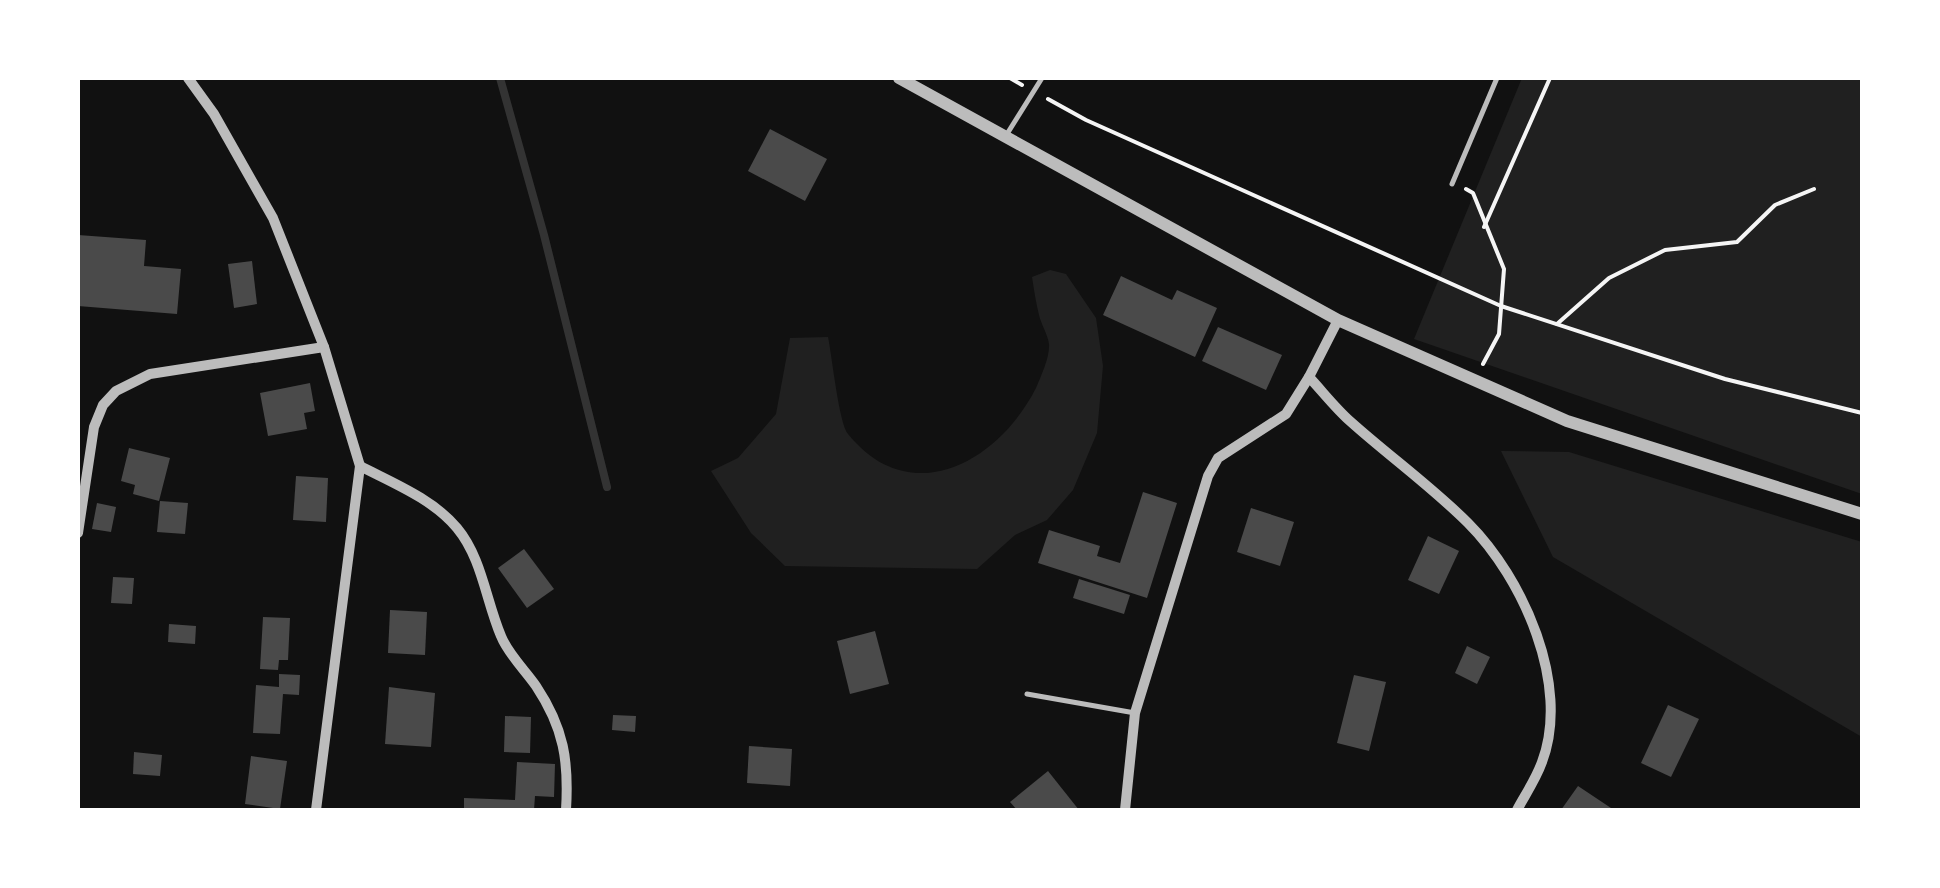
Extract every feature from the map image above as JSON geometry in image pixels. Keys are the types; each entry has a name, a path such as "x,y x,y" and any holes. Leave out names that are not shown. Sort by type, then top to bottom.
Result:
{"street":[{"path":"188,78 214,114 273,218 324,347 360,466 316,810"},
{"path":"899,78 1338,320 1566,420 1862,514"},
{"path":"1125,810 1135,713 1208,476 1218,458 1286,414 1338,320"},
{"path":"78,533 94,427 103,405 116,391 150,374 324,347"},
{"path":"1309,377 1347,419 1470,524 1529,614 1548,673 1552,708 1542,762 1517,810"},
{"path":"360,466 421,498 458,529 481,575 502,638 538,689 563,736 568,784 566,810"}],"lane":[{"path":"1006,134 1042,78"},
{"path":"1452,184 1497,78"},
{"path":"1027,694 1135,713"}],"path":[{"path":"1010,78 1086,120 1501,306 1725,379 1862,413"},
{"path":"1484,227 1550,78"},
{"path":"1452,184 1473,192 1504,269 1498,334 1474,380"},
{"path":"1558,324 1609,278 1666,250 1737,242 1775,206 1814,188"}],"shaded area":[{"path":"1522,78 1862,78 1862,494 1414,339"},
{"path":"1050,270 1066,274 1096,318 1103,366 1097,433 1073,490 1047,520 1015,535 977,569 785,566 751,533 711,471 738,458 776,414 790,338 828,337 845,428 873,457 899,470 925,473 952,468 1000,437 1036,388 1049,344 1032,277"},
{"path":"1501,451 1569,452 1862,542 1862,737 1553,557"}],"building":[{"path":"770,129 827,159 805,201 748,171"},
{"path":"78,235 146,240 144,266 181,269 177,314 78,306"},
{"path":"252,261 257,304 234,308 228,264"},
{"path":"1121,276 1172,300 1177,290 1217,308 1195,357 1103,315"},
{"path":"1218,327 1282,355 1266,390 1202,361"},
{"path":"310,383 315,411 304,413 307,429 268,436 260,393"},
{"path":"129,448 170,458 159,501 133,494 135,485 121,481"},
{"path":"296,476 328,478 326,522 293,520"},
{"path":"1143,492 1177,503 1147,598 1038,563 1049,530 1100,546 1097,556 1120,563"},
{"path":"160,501 188,503 185,534 157,532"},
{"path":"97,503 116,507 111,532 92,529"},
{"path":"1251,508 1294,522 1280,566 1237,552"},
{"path":"1428,536 1459,551 1439,594 1408,580"},
{"path":"524,549 554,589 527,608 498,568"},
{"path":"113,577 134,578 132,604 111,603"},
{"path":"1079,579 1130,595 1124,614 1073,598"},
{"path":"390,610 427,612 425,655 388,653"},
{"path":"263,617 290,618 288,660 279,660 278,670 260,669"},
{"path":"169,624 196,626 195,644 168,642"},
{"path":"875,631 889,684 850,694 837,641"},
{"path":"1467,646 1490,657 1477,684 1455,673"},
{"path":"279,674 300,675 299,695 283,694 280,734 253,733 256,685 279,687"},
{"path":"1354,675 1386,682 1369,751 1337,743"},
{"path":"389,687 435,693 431,747 385,744"},
{"path":"1668,705 1699,719 1671,777 1641,763"},
{"path":"613,715 636,716 635,732 612,730"},
{"path":"505,716 531,717 530,753 504,752"},
{"path":"749,746 792,749 790,786 747,783"},
{"path":"134,752 162,755 160,776 133,774"},
{"path":"251,756 287,761 280,809 245,804"},
{"path":"517,762 555,764 554,797 535,796 534,810 464,810 464,798 515,800"},
{"path":"1048,771 1079,810 1017,810 1010,802"},
{"path":"1578,786 1614,810 1561,810"}],"waterway":[{"path":"500,78 607,487"}]}
